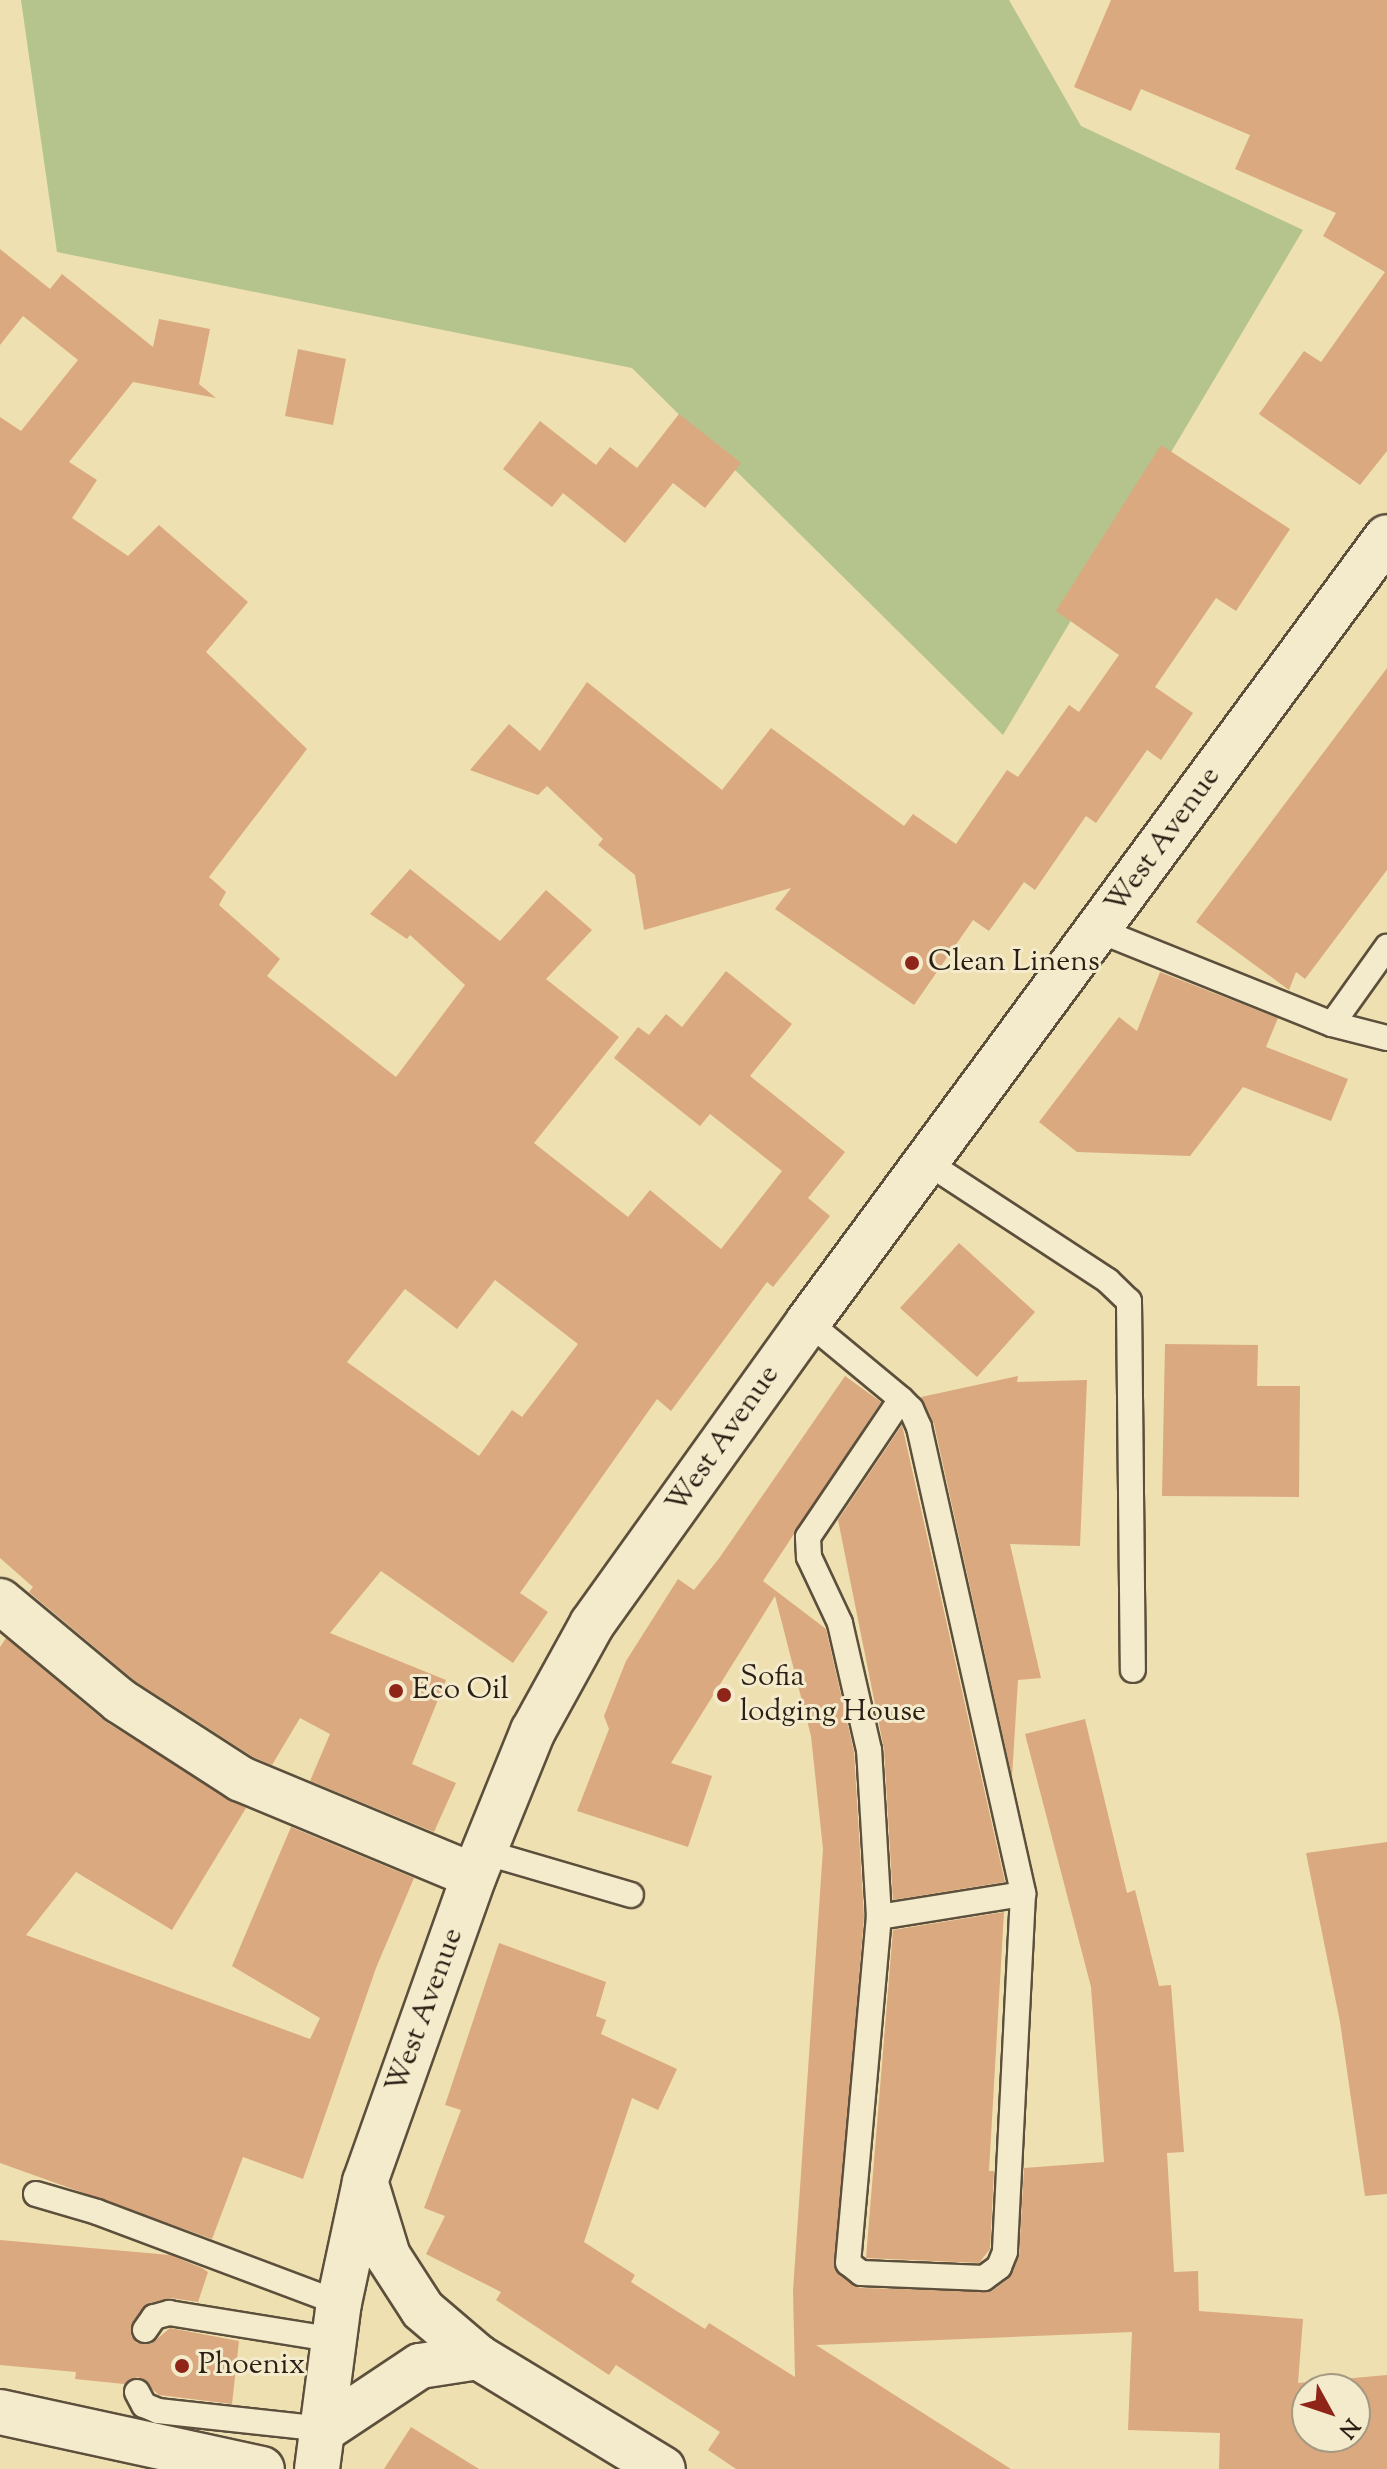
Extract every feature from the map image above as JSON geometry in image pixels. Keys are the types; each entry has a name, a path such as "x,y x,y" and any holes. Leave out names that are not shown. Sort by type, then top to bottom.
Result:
{"main road":[{"name":"West Avenue","path":"321,2449 338,2321 365,2182 479,1864 533,1731 592,1624 808,1322 1387,537"},
{"path":"0,1601 120,1701 241,1779 479,1864"},
{"path":"365,2182 388,2256 423,2310 478,2357 663,2469"},
{"path":"321,2449 420,2366 478,2357"},
{"path":"0,2412 262,2469"}],"lane":[{"path":"1098,930 1332,1024 1387,1038"},
{"path":"1332,1024 1387,947"},
{"path":"928,1163 1108,1281 1129,1301 1133,1670"},
{"path":"808,1322 901,1399 919,1427 1023,1894 1005,2252 999,2267 984,2278 861,2273 848,2263 879,1917 869,1750 840,1623 809,1557 808,1537 901,1399"},
{"path":"479,1864 631,1895"},
{"path":"879,1917 1023,1894"},
{"path":"36,2194 338,2321"},
{"path":"145,2330 154,2317 169,2313 338,2321"},
{"path":"137,2392 144,2405 158,2411 321,2449"}],"green space":[{"path":"21,0 1009,0 1081,126 1303,230 1003,735 632,368 57,252"}],"building":[{"path":"1111,0 1387,0 1387,451 1360,485 1259,414 1304,351 1321,362 1385,272 1323,236 1336,213 1235,169 1250,135 1141,89 1131,111 1074,87"},
{"path":"0,249 50,289 62,274 153,347 159,319 210,329 199,384 216,398 133,382 69,462 97,480 72,518 128,556 159,525 248,602 206,652 307,749 209,877 226,892 219,905 280,959 267,976 396,1077 465,985 410,935 407,939 370,914 410,869 500,941 546,890 592,930 546,979 619,1037 534,1143 628,1217 650,1190 721,1249 782,1171 710,1114 700,1126 614,1058 638,1027 649,1035 666,1014 682,1027 726,971 792,1024 750,1076 845,1152 808,1198 830,1216 773,1287 767,1282 671,1411 657,1399 520,1593 548,1612 513,1663 381,1571 330,1633 446,1680 412,1764 456,1783 434,1832 310,1781 330,1734 300,1718 272,1765 253,1757 135,1681 29,1592 33,1587 0,1558 0,417 21,431 78,360 23,316 0,345","holes":["495,1280 578,1344 522,1417 512,1410 479,1456 347,1362 405,1289 457,1329"]},
{"path":"298,349 346,359 333,425 285,416"},
{"path":"679,414 741,463 705,508 673,483 625,543 563,493 552,507 503,469 540,421 596,465 610,447 637,468"},
{"path":"1161,445 1290,529 1236,611 1216,598 1155,687 1193,713 1161,760 1147,750 1096,823 1086,816 1035,890 1024,882 989,931 973,920 914,1005 775,909 791,888 644,930 635,875 598,845 603,839 547,786 538,795 470,770 509,724 540,751 587,682 722,790 771,728 904,826 913,814 956,844 1007,770 1018,777 1069,705 1079,712 1119,655 1056,611"},
{"path":"1387,668 1387,870 1305,979 1296,972 1289,990 1196,922"},
{"path":"1160,972 1278,1018 1266,1047 1348,1079 1331,1121 1243,1087 1190,1156 1077,1152 1039,1122 1119,1017 1137,1031"},
{"path":"959,1243 1035,1312 977,1377 900,1308"},
{"path":"1165,1344 1258,1345 1257,1386 1300,1386 1299,1497 1162,1496"},
{"path":"845,1376 881,1402 763,1581 826,1629 854,1752 864,1917 835,2270 860,2288 992,2291 1008,2279 1019,2257 1024,2168 1104,2162 1091,1987 1025,1734 1085,1719 1127,1893 1135,1890 1159,1986 1171,1985 1184,2152 1167,2153 1174,2272 1198,2271 1199,2311 1303,2319 1299,2373 1291,2373 1291,2453 1371,2453 1371,2376 1387,2375 1387,2469 1219,2469 1220,2433 1128,2430 1132,2332 816,2345 1011,2469 736,2469 708,2450 720,2432 616,2365 609,2375 496,2300 501,2292 426,2254 445,2216 424,2208 461,2110 445,2105 499,1943 606,1982 596,2016 606,2020 601,2034 677,2069 658,2110 632,2098 584,2242 635,2275 631,2282 705,2329 709,2323 795,2377 793,2291 823,1849 811,1736 775,1596 671,1763 712,1776 688,1847 577,1811 609,1729 604,1716 626,1661 678,1579 694,1590"},
{"path":"1018,1376 1017,1382 1087,1380 1080,1546 1010,1544 1041,1678 1018,1680 1012,1777 934,1424 921,1397"},
{"path":"902,1425 1005,1882 893,1900 884,1749 838,1520"},
{"path":"6,1638 106,1722 246,1808 172,1930 76,1872 26,1935 310,2039 320,2018 232,1966 291,1827 414,1878 376,1968 303,2179 243,2157 212,2239 0,2163 0,1647"},
{"path":"1387,1842 1387,2194 1365,2196 1340,2022 1306,1853"},
{"path":"1004,1912 989,2171 994,2171 990,2249 979,2263 866,2258 893,1930"},
{"path":"0,2240 170,2255 208,2272 198,2302 171,2298 149,2303 133,2321 131,2336 137,2343 151,2344 170,2328 239,2341 232,2404 159,2395 138,2377 124,2384 75,2379 76,2372 0,2365"},
{"path":"411,2427 479,2469 384,2469"}],"place":[{"name":"Clean Linens","path":"912,963"},
{"name":"Eco Oil","path":"396,1691"},
{"name":"Sofia lodging House","path":"724,1695"},
{"name":"Phoenix","path":"182,2366"}]}
